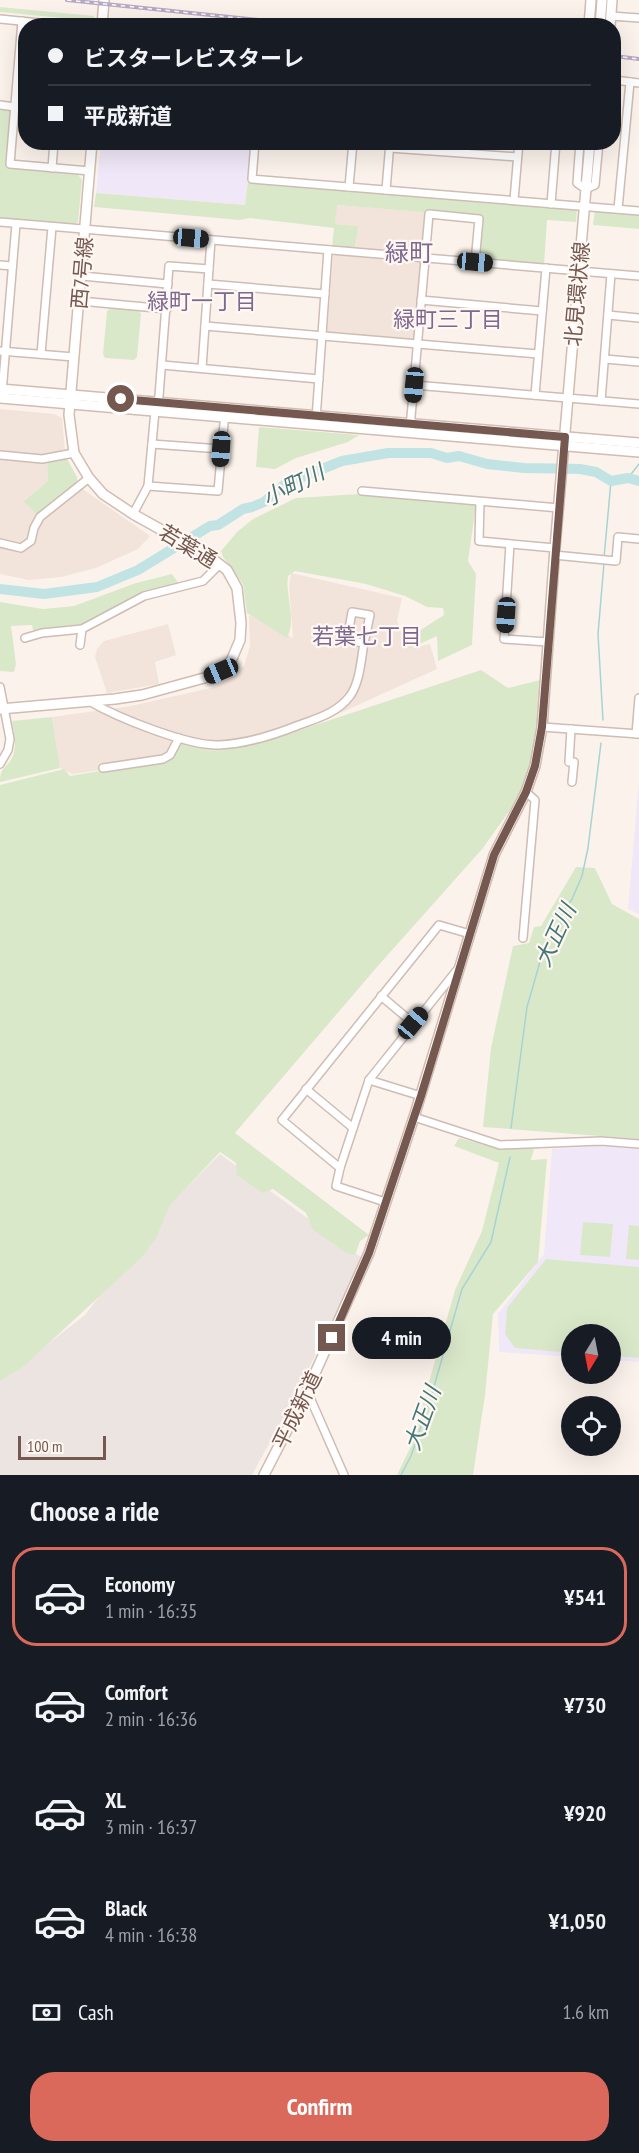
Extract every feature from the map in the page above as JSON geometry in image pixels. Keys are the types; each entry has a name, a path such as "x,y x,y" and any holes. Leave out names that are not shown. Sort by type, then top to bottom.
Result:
{"street":[{"path":"103,18 104,0"},
{"path":"590,18 591,0"},
{"path":"601,18 602,0"},
{"path":"611,18 612,0"},
{"path":"621,20 639,18"},
{"path":"0,19 18,21"},
{"path":"18,70 10,164 90,171"},
{"path":"621,81 639,83"},
{"path":"618,209 630,82"},
{"path":"0,105 15,107"},
{"path":"52,168 53,150"},
{"name":"西7号線","path":"70,399 91,150"},
{"path":"254,150 252,179 639,211"},
{"path":"349,187 352,150"},
{"path":"386,190 390,150"},
{"path":"439,150 518,158"},
{"path":"514,200 518,150"},
{"path":"551,204 555,150"},
{"path":"579,150 577,183 586,189 595,185 598,150"},
{"name":"北見環状線","path":"561,482 589,150"},
{"path":"410,428 429,214 479,219 475,262"},
{"path":"0,222 639,276"},
{"path":"16,224 1,394 70,399 159,401 225,412"},
{"path":"41,354 52,227"},
{"path":"202,368 212,240"},
{"path":"316,420 328,250"},
{"path":"0,265 12,266"},
{"path":"133,514 148,486 154,411 159,401 169,266 210,269"},
{"path":"535,395 546,268"},
{"path":"602,401 611,274"},
{"path":"82,276 168,284"},
{"path":"208,284 325,294"},
{"path":"421,300 542,311"},
{"path":"80,301 166,309"},
{"path":"0,308 9,308"},
{"path":"608,315 639,318"},
{"path":"205,326 538,354"},
{"path":"3,351 74,357"},
{"path":"605,360 639,362"},
{"path":"162,365 319,379"},
{"path":"414,385 639,404"},
{"path":"70,399 154,411 225,412 410,428 564,447 639,452"},
{"name":"若葉通","path":"3,709 142,695 204,678 221,671 231,661 240,640 241,623 237,588 233,579 220,564 133,514 103,494 88,478 74,453 69,420 70,399"},
{"path":"148,486 218,491 225,412"},
{"path":"564,447 639,443"},
{"path":"152,444 221,449"},
{"path":"0,455 42,459 74,453"},
{"path":"0,543 21,548 31,541 40,517 88,478"},
{"name":"平成新道","path":"264,1475 308,1391 369,1253 421,1096 494,855 526,792 535,766 542,727 561,482"},
{"path":"363,491 559,508"},
{"path":"480,502 479,541 616,561 618,537 639,539"},
{"path":"510,544 504,639 548,642"},
{"path":"25,639 42,633 82,629 144,596 203,581 220,564"},
{"path":"88,700 106,711 179,738 204,744 231,744 287,730 331,713 344,703 354,689 364,643 370,615 352,612 346,640 364,643"},
{"path":"80,645 82,629"},
{"path":"0,687 10,739 8,750 0,764"},
{"path":"542,727 637,734 639,698"},
{"path":"571,729 569,762 574,762 572,782"},
{"path":"103,768 163,759 170,755 179,738"},
{"path":"523,938 535,800 526,792"},
{"path":"340,1168 282,1120 439,925 470,934"},
{"path":"385,1202 336,1186 340,1168 369,1080 459,968"},
{"path":"381,996 413,1023"},
{"path":"369,1080 421,1096"},
{"path":"306,1089 353,1128"},
{"path":"414,1117 500,1145 602,1141 639,1144"},
{"path":"308,1391 344,1475"}],"shaded area":[{"path":"100,150 251,150 245,205 96,193"},
{"path":"336,205 425,212 414,340 327,333 333,256 336,254 355,256 357,226 335,224"},
{"path":"0,409 54,414 62,418 65,450 45,455 48,480 23,500 38,514 77,482 84,490 150,536 138,549 96,568 61,577 29,580 0,574"},
{"path":"291,573 402,598 397,621 408,649 430,644 437,669 338,714 289,733 224,750 171,760 72,774 60,768 52,717 131,706 215,687 244,666 250,646 249,615 293,638 289,587"},
{"path":"168,624 176,655 155,662 159,684 107,693 95,657 97,649 104,641"},
{"path":"639,781 639,914 628,909"},
{"path":"600,1146 639,1149 639,1362 621,1361 621,1324 561,1324 561,1356 499,1352 498,1314 544,1254 552,1149"},
{"path":"220,1154 362,1258 300,1387 252,1475 0,1475 0,1381 85,1315 168,1206"}],"green space":[{"path":"0,7 94,16 94,18 63,18 0,12"},
{"path":"0,109 11,112 7,168 78,175 82,180 78,222 73,225 0,219"},
{"path":"248,181 577,210 576,222 547,220 544,265 478,259 482,217 337,205 335,224 358,226 355,249 332,247 334,228 250,218 240,220 94,207 96,193 245,205"},
{"path":"595,210 639,214 639,229 593,225"},
{"path":"112,307 138,310 141,314 137,357 134,360 105,358 103,354 107,311"},
{"path":"259,427 359,435 348,442 296,458 275,469 256,467"},
{"path":"67,459 77,477 77,482 38,515 23,501 48,480 47,461"},
{"path":"359,494 476,505 468,561 476,574 472,645 438,661 437,636 409,649 405,640 444,615 443,608 427,607 405,596 366,584 295,571 288,576 291,623 287,638 247,613 243,584 221,551 237,532 253,519 296,498"},
{"path":"172,574 179,584 80,628 33,630 32,625 11,626 16,664 14,672 0,671 0,602 43,609 74,606 136,583"},
{"path":"481,670 508,688 540,680 536,735 525,789 483,848 377,967 235,1133 369,1235 360,1241 355,1255 347,1253 313,1230 306,1213 273,1189 263,1193 237,1175 236,1163 220,1152 170,1205 156,1238 141,1258 24,1366 0,1381 0,785 64,769 70,776 171,759 180,743 209,751 226,750 291,733"},
{"path":"52,717 60,768 0,782 1,773 14,752 15,738 12,721"},
{"path":"576,867 595,868 612,904 639,919 639,1139 483,1127 491,1048 513,946 529,943 534,927 541,926"},
{"path":"459,1138 499,1149 534,1149 531,1160 547,1159 538,1262 493,1314 485,1395 473,1475 397,1475 411,1446 455,1290 482,1231 499,1163 454,1146"},
{"path":"583,1222 613,1224 610,1257 580,1255"},
{"path":"629,1225 639,1226 639,1260 626,1259"},
{"path":"546,1259 639,1267 639,1358 621,1357 621,1324 561,1324 561,1352 515,1348 505,1334 507,1308"}],"waterway":[{"name":"小町川","path":"0,589 44,594 97,587 138,570 210,526 218,525 243,509 264,502 285,484 342,461 388,453 431,453 447,458 459,456 487,464 524,468 580,469 596,472 611,481 628,478 639,481"},
{"path":"628,478 639,464"},
{"name":"大正川","path":"604,558 611,481"},
{"name":"大正川","path":"603,720 598,634 604,563"},
{"name":"大正川","path":"511,1128 527,1007 544,948 561,926 562,914 572,899 582,876 588,848 601,743"},
{"name":"大正川","path":"401,1475 411,1456 431,1397 462,1289 491,1242 510,1157"}],"railway":[{"path":"67,0 239,18"},
{"path":"621,57 639,59"}],"district":[{"name":"緑町","path":"409,252"},
{"name":"緑町一丁目","path":"202,301"},
{"name":"緑町三丁目","path":"448,319"},
{"name":"若葉七丁目","path":"367,636"}],"route":[{"path":"121,399 565,437 542,727 535,766 526,792 494,855 421,1096 369,1253 332,1338"}]}
